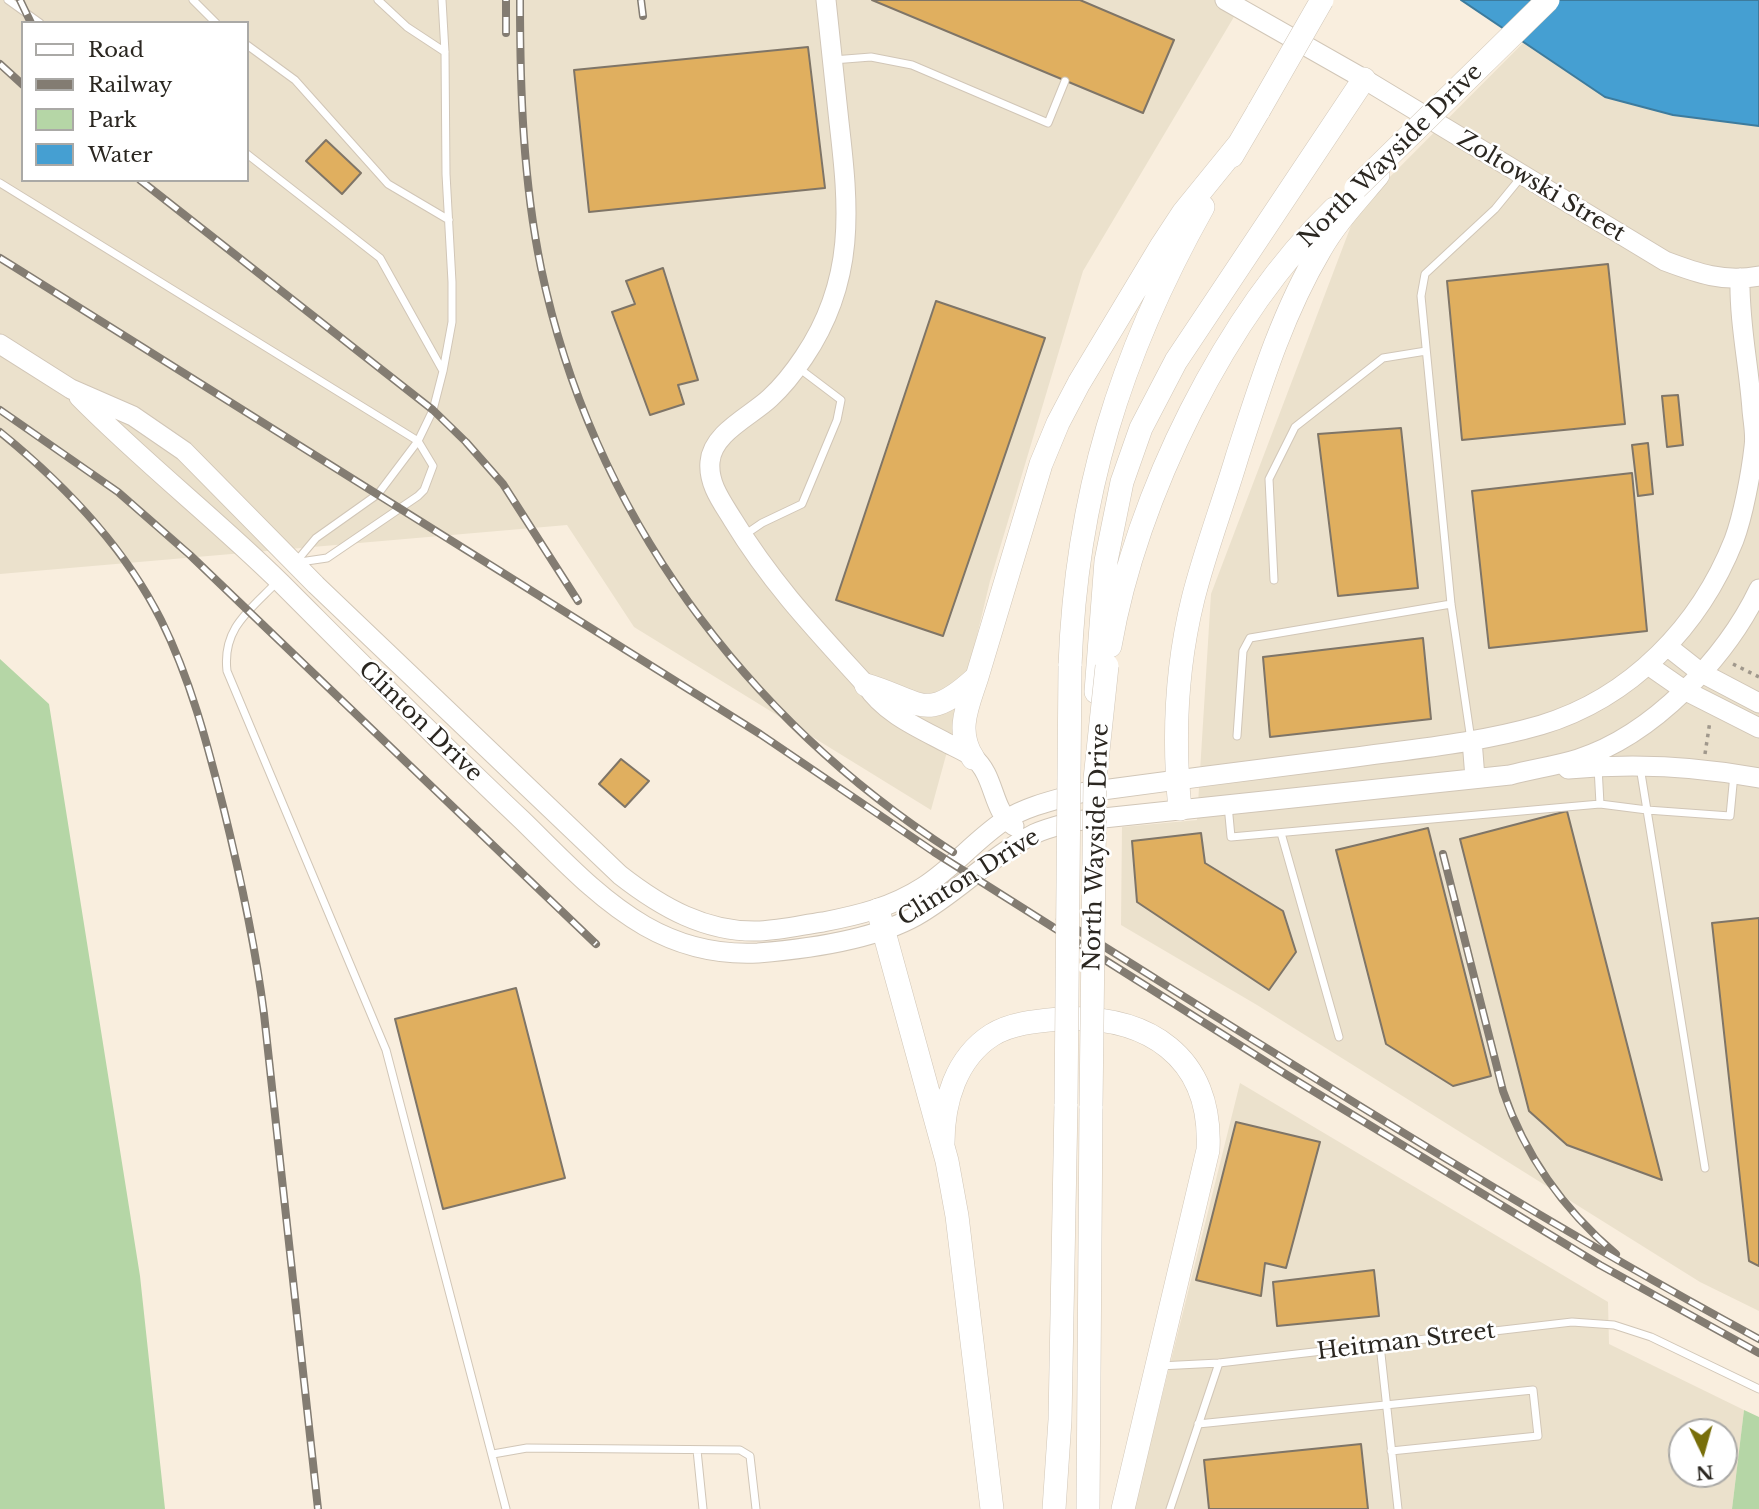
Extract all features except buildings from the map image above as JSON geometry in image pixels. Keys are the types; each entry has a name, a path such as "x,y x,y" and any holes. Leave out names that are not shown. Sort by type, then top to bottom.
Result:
{"main road":[{"path":"826,0 847,197 846,234 840,274 824,324 797,367 758,409 720,438 712,453 710,472 715,491 786,597 866,685 874,698 891,712 973,758"},
{"name":"Zoltowski Street","path":"1225,0 1364,79 1665,261 1714,278 1750,277"},
{"name":"North Wayside Drive","path":"1054,1509 1060,1420 1066,1104 1070,666 1078,554 1111,415 1138,337 1169,270 1322,0"},
{"name":"North Wayside Drive","path":"1088,1509 1095,779 1102,666 1140,530 1203,387 1278,274 1323,219 1358,193 1414,131 1548,0"},
{"path":"1102,666 1103,580 1116,507 1130,457 1147,416 1176,361 1364,79"},
{"path":"1029,837 1005,820 998,809 991,783 967,749 963,730 1041,464 1079,383 1162,245 1183,213 1238,144"},
{"path":"1180,809 1176,720 1182,654 1193,598 1256,399 1283,324 1322,247 1358,193"},
{"name":"Clinton Drive","path":"71,389 116,434 164,474 278,580 415,719 603,897 643,925 663,935 704,950 738,953 807,946 881,920 940,876 1005,820 1037,805 1080,793 1472,740 1543,724 1622,688 1667,646 1688,622 1712,586 1734,539 1755,444 1741,325 1750,277"},
{"name":"Clinton Drive","path":"0,344 71,389 133,416 184,451 513,775 620,875 652,900 703,923 757,931 830,920 881,920 902,923 934,904 1029,837 1075,821 1510,775 1579,758 1597,758 1615,742 1648,721 1684,690 1726,644 1751,607 1759,589"},
{"path":"278,580 295,563"},
{"path":"1667,646 1700,672 1759,703"},
{"path":"1648,665 1684,690 1759,728"},
{"path":"866,685 886,691 911,704 934,704 955,697 977,677"},
{"path":"1472,740 1475,778"},
{"path":"1597,758 1640,767 1734,773 1759,778"},
{"path":"1225,774 1228,804"},
{"path":"881,920 943,1143 957,1216 992,1509"},
{"path":"943,1143 946,1104 965,1061 992,1035 1010,1027 1084,1018 1106,1021 1147,1033 1182,1060 1203,1096 1208,1113 1208,1150 1123,1509"}],"lane":[{"path":"8,0 37,21"},
{"path":"193,0 214,21"},
{"path":"378,0 407,27 445,52"},
{"path":"295,563 316,538 378,494 418,441 433,410 452,322 442,0"},
{"path":"248,46 295,80 387,184 449,220"},
{"path":"832,60 859,56 912,65 1048,123 1065,80"},
{"path":"248,155 380,258 443,371"},
{"path":"1472,740 1451,604 1421,296 1425,274 1495,209 1523,176"},
{"path":"0,183 418,441 433,466 424,490 418,496 327,558 295,563"},
{"path":"1274,580 1269,479 1295,427 1383,358 1426,351"},
{"path":"743,536 762,523 802,504 837,420 841,400 797,367"},
{"path":"278,580 234,627 227,646 227,671 386,1049 506,1509"},
{"path":"1237,736 1243,651 1251,638 1451,604"},
{"path":"1597,758 1600,804"},
{"path":"1640,767 1705,1168"},
{"path":"1228,804 1231,837 1600,804 1730,816 1734,773"},
{"path":"1281,833 1339,1037"},
{"name":"Heitman Street","path":"1159,1366 1219,1363 1572,1322 1614,1325 1651,1337 1759,1389"},
{"path":"1381,1345 1398,1509"},
{"path":"1170,1509 1219,1363"},
{"path":"1198,1424 1533,1390 1538,1436 1391,1451"},
{"path":"493,1454 527,1447 740,1450 750,1457 756,1509"},
{"path":"697,1450 703,1509"}],"path":[{"path":"1727,657 1734,666 1759,677"},
{"path":"1704,764 1710,718"}],"shaded area":[{"path":"0,0 1244,0 1083,271 990,581 931,810 634,627 567,525 0,574"},
{"path":"1524,42 1673,115 1759,126 1759,1311 1700,1282 1257,1005 1121,925 1122,827 1197,820 1211,594 1357,210"},
{"path":"1240,1083 1608,1302 1609,1344 1744,1410 1738,1460 1738,1418 1668,1418 1668,1488 1735,1488 1732,1509 1134,1509"}],"green space":[{"path":"0,659 49,704 140,1276 165,1509 0,1509"},
{"path":"1744,1410 1759,1417 1759,1509 1732,1509 1735,1488 1738,1488 1738,1460"}],"water":[{"path":"1461,0 1759,0 1759,126 1673,115 1605,97"}],"railway":[{"path":"20,0 30,21"},
{"path":"506,0 506,33"},
{"path":"520,0 524,135 530,202 541,268 565,358 598,444 639,525 688,602 745,673 808,739 878,798 953,852"},
{"path":"641,0 643,16"},
{"path":"0,64 21,83"},
{"path":"143,182 433,410 503,484 578,601"},
{"path":"0,258 760,734 934,852 1287,1075 1600,1265 1759,1353"},
{"path":"0,410 118,492 190,555 596,944"},
{"path":"0,432 47,473 91,518 129,567 146,593 171,642 204,735 241,883 264,1014 318,1509"},
{"path":"1443,854 1503,1091 1512,1115 1548,1180 1580,1219 1616,1254"},
{"path":"1060,919 1494,1187 1759,1339"}]}
